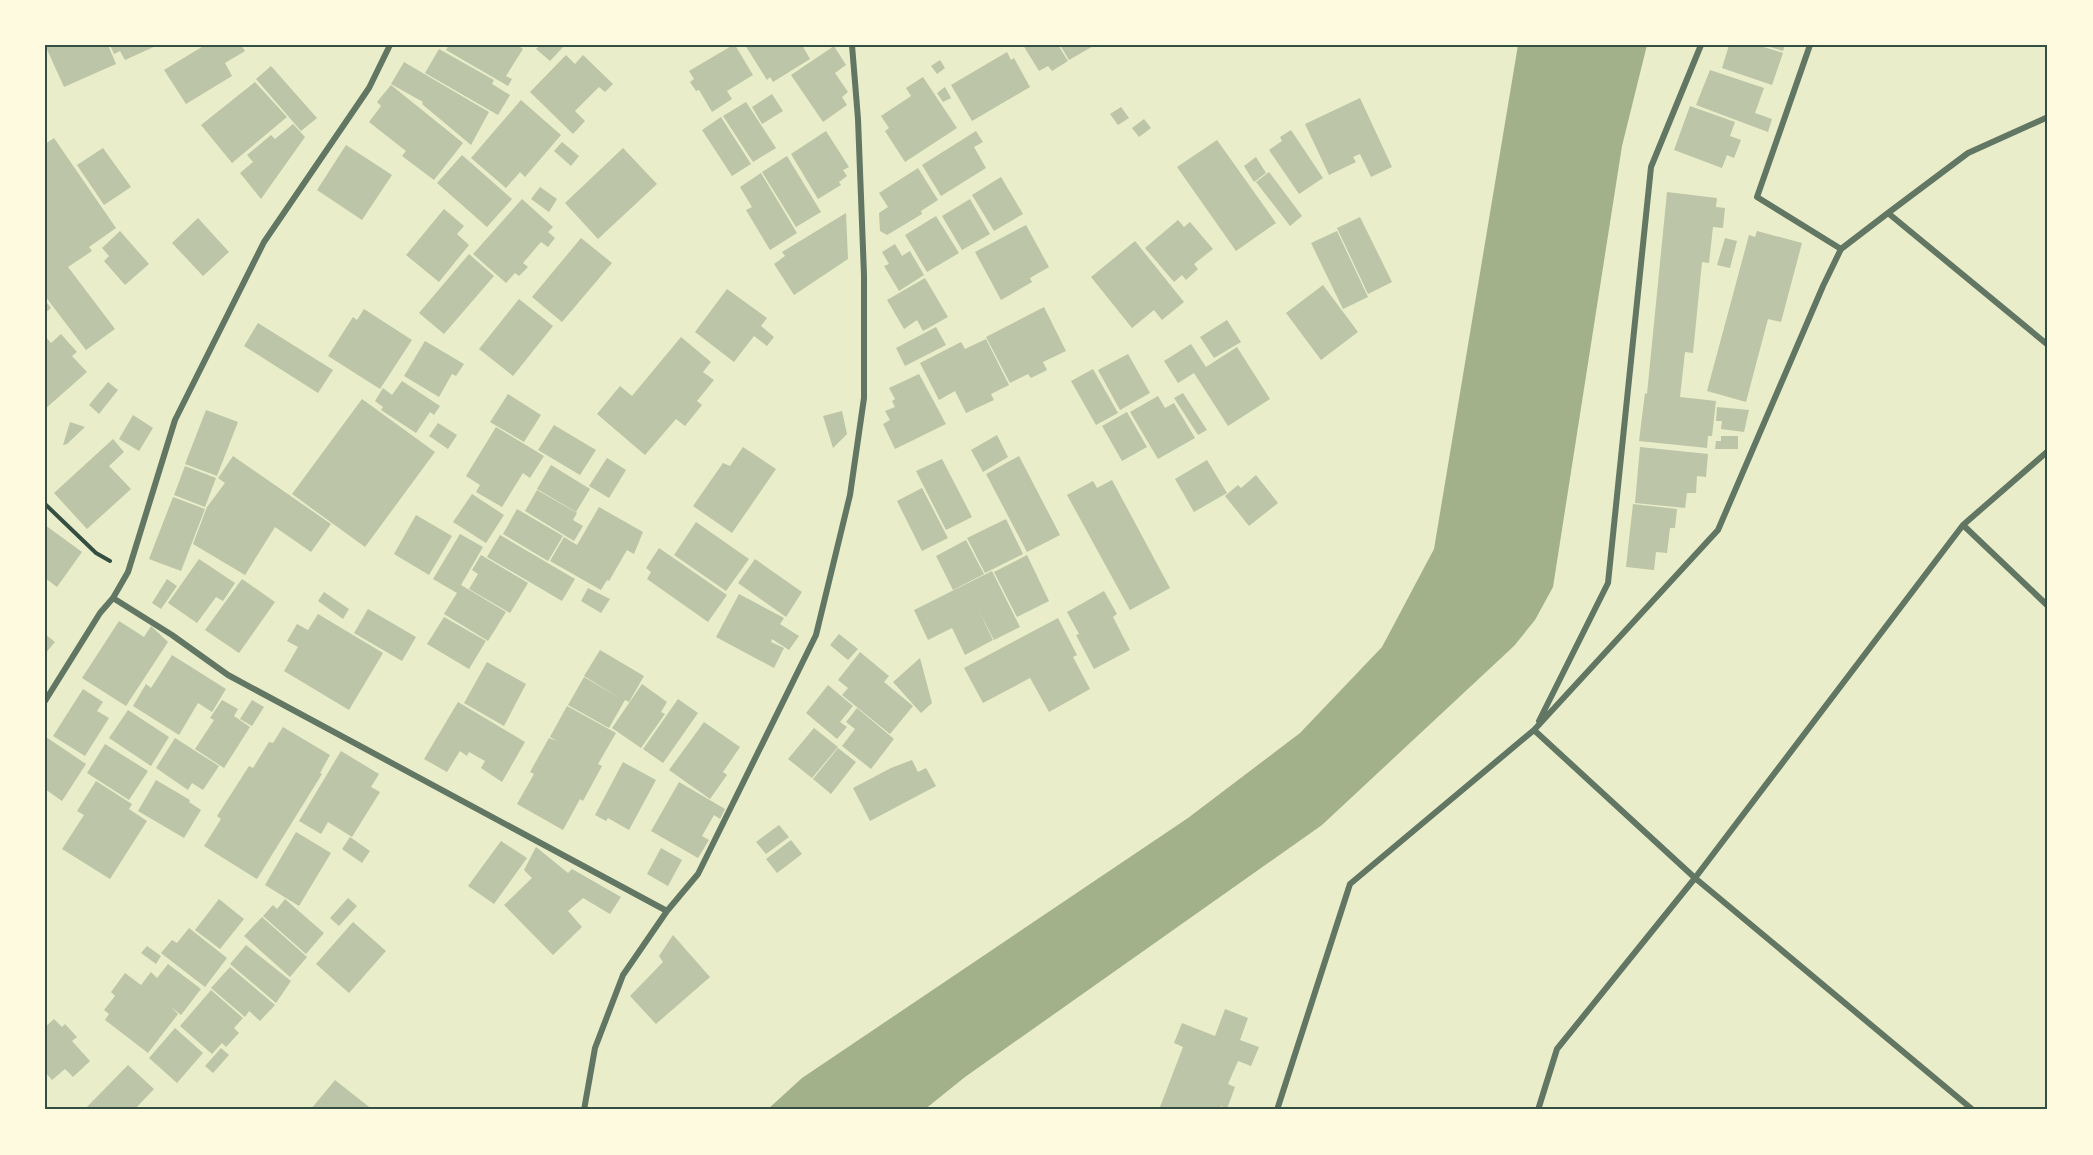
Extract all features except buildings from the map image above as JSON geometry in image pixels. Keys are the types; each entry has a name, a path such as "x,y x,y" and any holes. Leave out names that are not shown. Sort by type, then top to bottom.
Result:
{"street":[{"path":"45,701 128,572 175,420 264,242 369,88 390,45"},
{"path":"584,1110 595,1048 622,975 667,911 698,874 816,635 850,495 864,398 864,264 858,119 852,45"},
{"path":"1534,730 1608,583 1651,168 1701,45"},
{"path":"1810,45 1756,197 1841,249"},
{"path":"1277,1110 1350,884 1534,730 1718,530 1841,249 1968,153 2048,117"},
{"path":"1888,213 2048,345"},
{"path":"1538,1110 1557,1049 1695,878 1963,525 2048,451"},
{"path":"1963,525 2048,606"},
{"path":"113,598 172,635 228,675 667,911"},
{"path":"1534,730 1695,878 1973,1110"}],"path":[{"path":"45,504 96,554 128,572"}],"shaded area":[{"path":"1518,45 1647,45 1622,146 1553,587 1535,620 1514,646 1322,825 965,1077 924,1110 767,1110 802,1078 1188,818 1300,733 1382,647 1434,549"}]}
